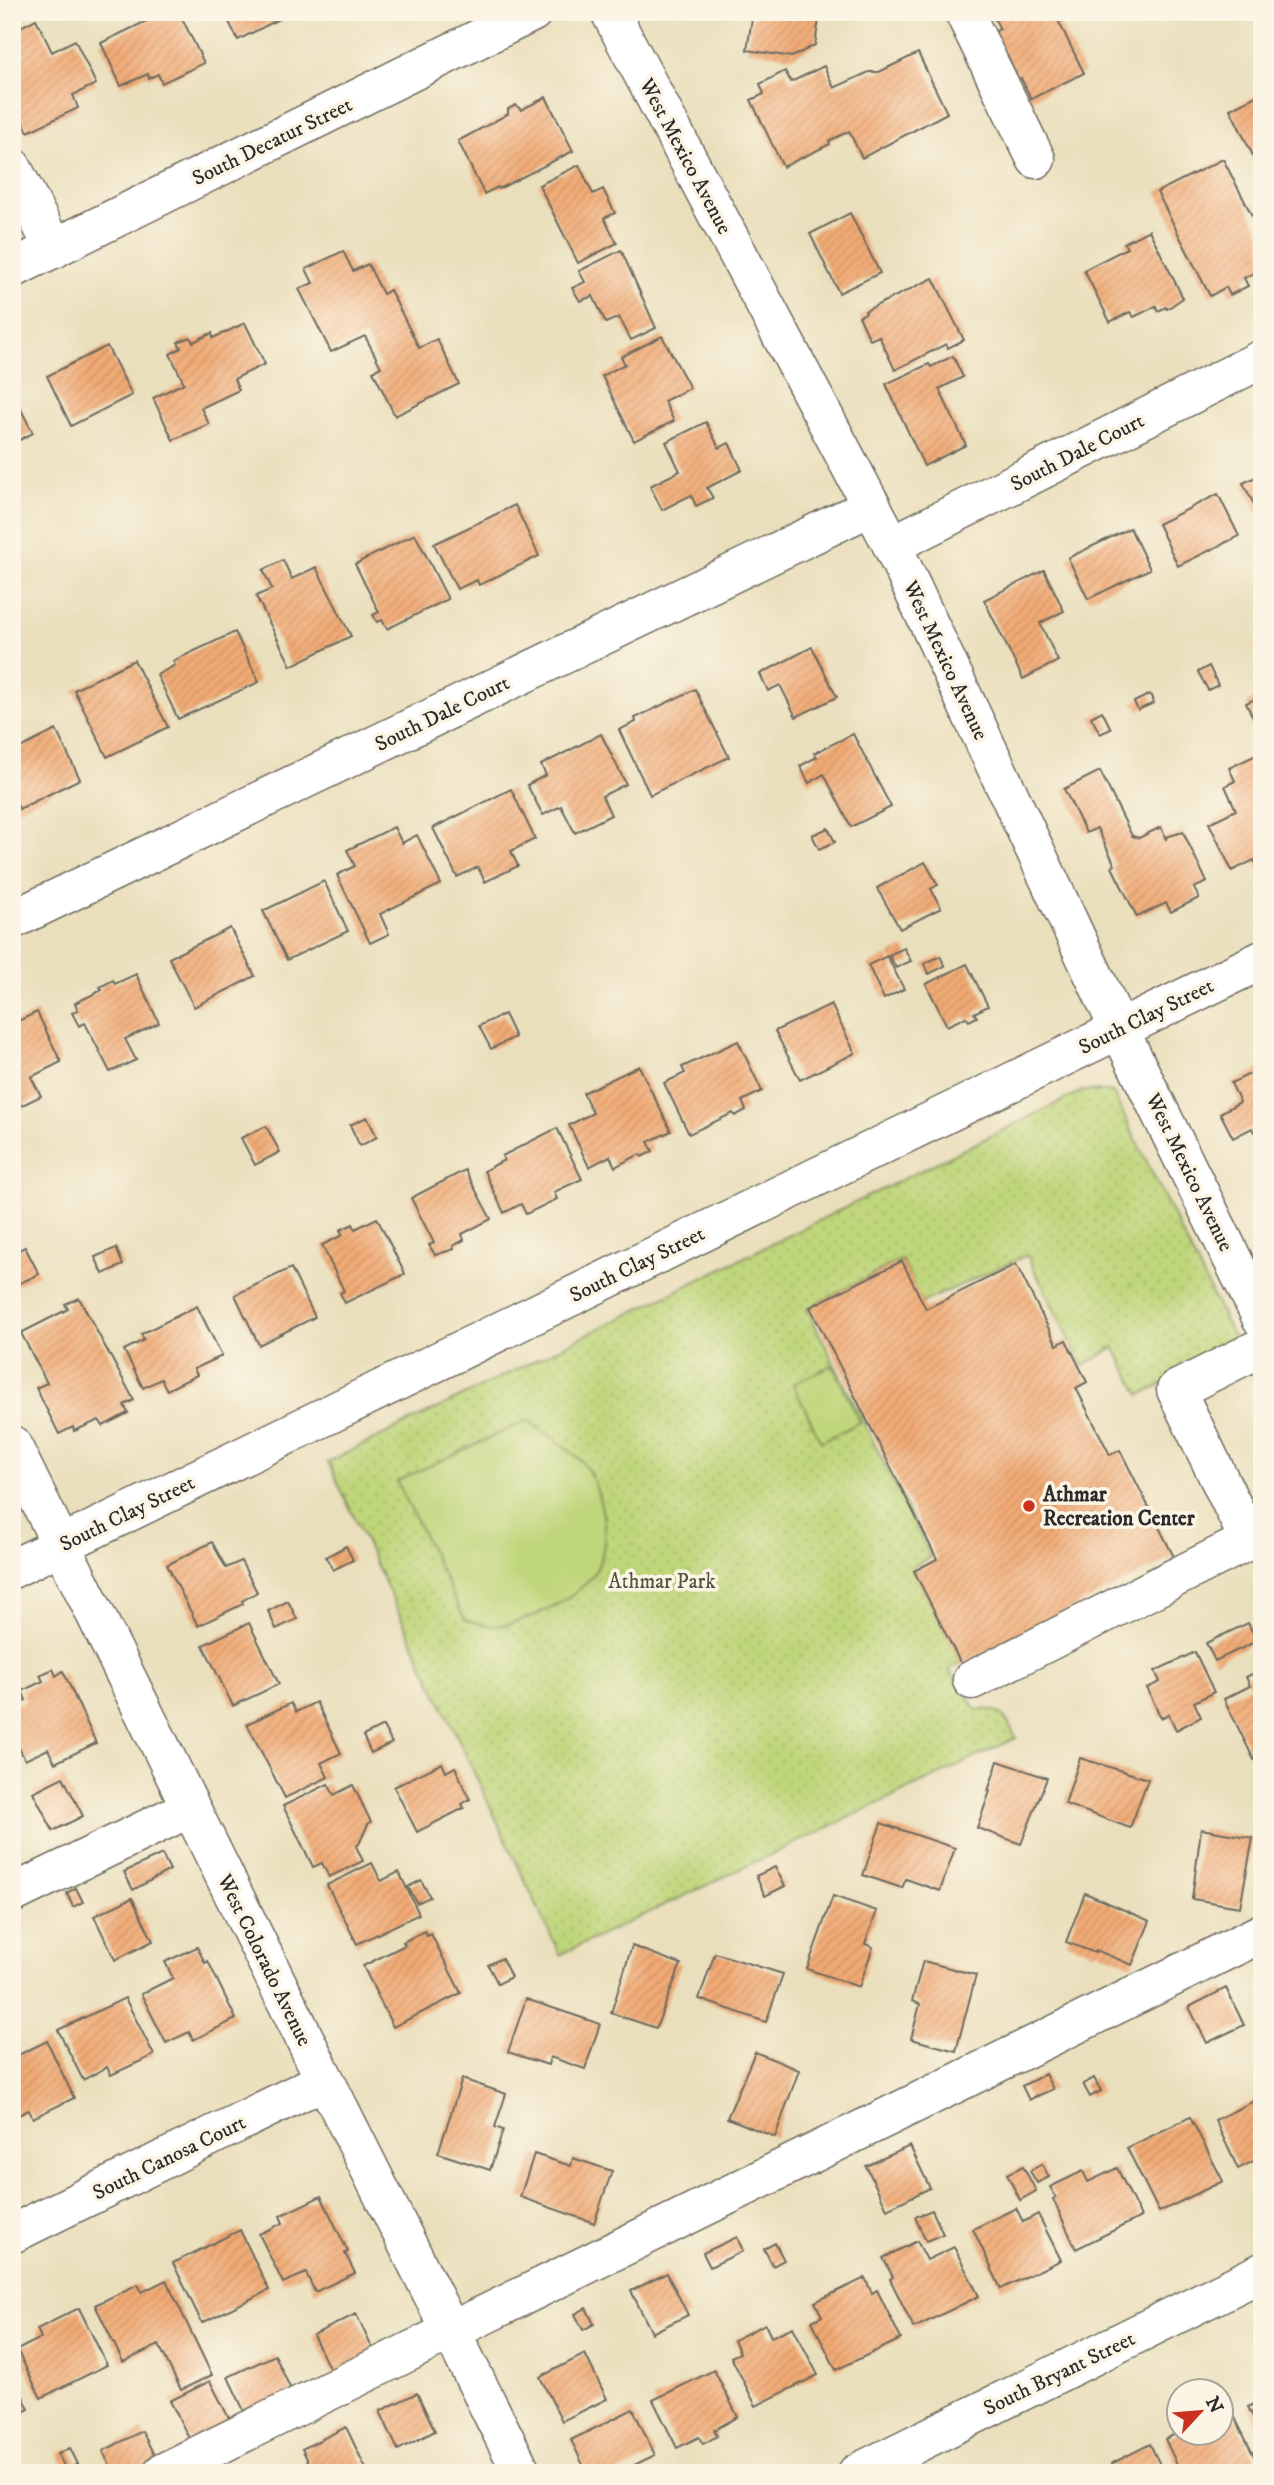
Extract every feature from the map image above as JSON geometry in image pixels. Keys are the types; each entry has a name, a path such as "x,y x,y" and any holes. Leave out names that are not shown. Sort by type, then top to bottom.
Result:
{"street":[{"name":"South Decatur Street","path":"12,269 533,12"},
{"name":"West Mexico Avenue","path":"610,12 892,545 1119,1029 1262,1319"},
{"path":"964,12 1036,159"},
{"path":"12,167 54,249"},
{"name":"South Dale Court","path":"892,545 1262,359"},
{"name":"South Dale Court","path":"12,920 872,506"},
{"name":"South Clay Street","path":"12,1569 1262,960"},
{"path":"972,1681 1255,1537 1176,1390 1262,1347"},
{"name":"West Colorado Avenue","path":"12,1445 522,2473"},
{"path":"12,1894 190,1808"},
{"path":"162,2473 450,2329 1262,1933"},
{"name":"South Canosa Court","path":"12,2234 325,2080"},
{"name":"South Bryant Street","path":"857,2473 1262,2272"}],"green space":[{"name":"Athmar Park","path":"1082,1091 1112,1091 1234,1339 1218,1357 1140,1395 1114,1347 1083,1366 1027,1255 921,1303 902,1259 807,1309 931,1557 912,1567 961,1662 949,1670 976,1710 992,1710 1002,1715 1016,1738 560,1955 328,1462"},
{"path":"832,1365 860,1422 821,1442 793,1384"},
{"path":"528,1420 578,1458 592,1476 603,1518 604,1545 600,1562 589,1580 578,1590 537,1614 496,1626 465,1620 397,1481"}],"building":[{"path":"165,12 179,12 204,63 162,83 158,74 149,78 148,74 121,86 101,43"},
{"path":"224,12 293,12 238,40"},
{"path":"753,12 820,12 815,45 792,57 747,50"},
{"path":"1001,12 1054,12 1084,73 1031,99 1021,78 1002,88 983,37 1000,29 993,16"},
{"path":"36,19 52,52 75,40 96,84 73,95 78,108 28,132 12,100 12,31"},
{"path":"918,53 947,113 862,158 849,131 829,141 830,144 783,167 751,100 764,94 760,84 785,71 791,82 824,66 834,88 869,72 879,72"},
{"path":"1262,93 1262,174 1230,109"},
{"path":"546,97 573,151 484,194 458,141 508,114 508,109 516,105 521,110"},
{"path":"1223,159 1262,235 1262,269 1244,278 1248,286 1230,295 1226,287 1210,296 1157,192"},
{"path":"579,165 593,194 603,189 615,213 604,218 617,243 578,263 539,185"},
{"path":"850,213 880,273 839,293 810,234"},
{"path":"1149,230 1183,298 1167,309 1166,307 1158,311 1156,306 1134,317 1130,312 1110,322 1084,270 1127,248 1124,243"},
{"path":"621,250 656,328 631,340 619,317 606,323 593,296 580,301 572,288 585,282 579,271"},
{"path":"343,251 353,271 368,264 383,294 390,290 419,348 437,339 459,384 395,416 373,371 381,367 365,336 331,352 299,289 313,283 306,269"},
{"path":"933,278 964,340 948,348 946,344 895,370 879,336 870,340 859,316"},
{"path":"245,323 265,364 234,379 239,390 201,408 209,424 173,440 153,398 184,383 170,354 181,348 178,342 190,337 193,342 212,333 213,338"},
{"path":"662,336 690,388 664,401 674,421 634,441 602,376 625,364 621,357"},
{"path":"107,346 132,395 71,426 47,376"},
{"path":"953,356 963,377 939,389 966,445 924,466 886,384"},
{"path":"12,392 33,433 12,444"},
{"path":"706,422 719,448 729,443 742,470 707,488 713,498 696,506 691,495 662,510 650,486 680,471 666,442"},
{"path":"1262,474 1262,520 1243,483"},
{"path":"1218,494 1239,536 1178,566 1158,524"},
{"path":"515,505 539,556 479,585 477,580 457,589 434,544"},
{"path":"1130,528 1150,569 1088,599 1068,558"},
{"path":"415,534 448,599 387,629 382,620 377,622 373,615 379,612 355,564"},
{"path":"283,560 292,579 316,567 351,636 291,666 256,596 272,589 263,570"},
{"path":"1044,570 1064,611 1040,623 1058,661 1023,679 984,600"},
{"path":"235,632 259,682 178,719 157,675 175,665 173,661"},
{"path":"812,647 837,697 796,717 780,685 768,691 760,674"},
{"path":"134,660 168,727 107,757 74,690"},
{"path":"1209,666 1218,685 1208,690 1198,672"},
{"path":"695,689 729,757 650,795 619,730 636,722 635,718"},
{"path":"1150,694 1154,703 1138,710 1134,702"},
{"path":"1262,696 1262,736 1246,703"},
{"path":"1102,711 1111,729 1100,734 1091,717"},
{"path":"56,730 80,779 19,809 18,806 12,809 12,752"},
{"path":"601,734 626,784 602,796 611,815 575,833 561,806 543,815 527,785 546,775 541,765"},
{"path":"853,734 891,807 851,827 824,774 809,783 800,766 817,757 814,753"},
{"path":"1256,755 1262,767 1262,870 1260,871 1254,860 1232,871 1209,823 1236,810 1225,786 1235,781 1229,768"},
{"path":"1100,771 1132,836 1139,838 1161,827 1166,840 1166,837 1183,832 1207,882 1194,888 1199,898 1171,912 1166,903 1137,917 1112,867 1115,865 1097,828 1086,833 1064,789"},
{"path":"511,789 535,839 511,851 518,866 485,882 478,867 457,877 433,828"},
{"path":"394,827 402,843 417,835 441,884 380,914 389,934 370,943 337,875 355,866 347,850"},
{"path":"828,828 835,842 819,849 812,835"},
{"path":"925,862 938,885 931,889 941,908 900,929 877,888"},
{"path":"324,881 348,931 287,960 263,911"},
{"path":"230,928 255,976 194,1007 169,958"},
{"path":"904,948 911,961 896,968 889,955"},
{"path":"887,956 904,989 884,999 868,965"},
{"path":"940,956 945,966 929,974 924,964"},
{"path":"967,964 988,1006 974,1013 977,1017 969,1021 966,1017 947,1026 926,984"},
{"path":"136,974 159,1023 125,1039 136,1060 110,1072 85,1023 79,1026 72,1013 78,1010 75,1003 102,990 100,987 113,980 115,984"},
{"path":"831,1004 855,1053 800,1080 775,1031"},
{"path":"37,1012 61,1062 31,1077 41,1096 12,1110 12,1024"},
{"path":"504,1014 515,1037 491,1049 479,1026"},
{"path":"738,1041 762,1091 742,1101 746,1110 735,1116 733,1113 689,1134 664,1083 685,1073 682,1067"},
{"path":"639,1066 671,1131 648,1142 653,1151 642,1157 640,1154 615,1167 610,1156 589,1167 569,1125 593,1113 583,1093"},
{"path":"1262,1068 1262,1129 1254,1132 1252,1128 1233,1138 1220,1113 1240,1102 1231,1083"},
{"path":"367,1117 377,1137 360,1146 350,1125"},
{"path":"266,1126 280,1152 255,1165 241,1138"},
{"path":"557,1128 582,1179 554,1192 557,1199 526,1214 521,1204 504,1213 484,1171 504,1160 502,1156"},
{"path":"465,1170 491,1219 462,1234 464,1240 453,1246 454,1249 435,1255 429,1245 434,1243 411,1198"},
{"path":"377,1218 405,1274 345,1303 340,1293 344,1291 322,1245 343,1235 340,1230 353,1224 355,1229"},
{"path":"25,1247 39,1274 12,1287 12,1253"},
{"path":"116,1248 123,1265 103,1274 95,1257"},
{"name":"Athmar Recreation Center","path":"902,1261 926,1309 1016,1264 1057,1345 1066,1340 1087,1382 1076,1388 1110,1455 1120,1450 1174,1557 961,1664 914,1571 937,1559 810,1307"},
{"path":"291,1268 315,1317 259,1345 235,1295"},
{"path":"79,1298 134,1400 124,1405 128,1413 103,1426 99,1420 74,1431 73,1427 59,1434 36,1388 47,1383 21,1333 68,1309 65,1304"},
{"path":"197,1306 222,1356 194,1369 197,1375 167,1390 161,1379 143,1388 124,1350 144,1340 141,1334"},
{"path":"212,1542 226,1568 241,1561 257,1592 242,1601 243,1604 198,1626 167,1565"},
{"path":"346,1546 353,1560 333,1570 326,1557"},
{"path":"288,1601 297,1619 276,1629 268,1611"},
{"path":"249,1623 279,1684 233,1706 203,1645"},
{"path":"1248,1623 1257,1641 1215,1661 1206,1643"},
{"path":"1195,1652 1214,1692 1194,1702 1201,1717 1176,1730 1169,1714 1161,1718 1147,1688 1160,1682 1155,1671"},
{"path":"53,1669 56,1676 63,1671 96,1743 55,1763 48,1749 25,1760 12,1734 12,1707 26,1700 22,1691 43,1681 40,1675"},
{"path":"1262,1669 1262,1756 1254,1760 1224,1699 1250,1686 1246,1677"},
{"path":"316,1702 341,1753 321,1763 328,1777 285,1798 247,1724 291,1703 296,1712"},
{"path":"383,1726 392,1743 371,1753 363,1736"},
{"path":"1080,1758 1148,1779 1130,1828 1065,1804"},
{"path":"998,1761 1047,1778 1021,1844 977,1828"},
{"path":"442,1763 446,1772 455,1767 470,1799 462,1804 464,1808 417,1832 394,1787"},
{"path":"63,1777 83,1816 53,1831 33,1792"},
{"path":"328,1784 334,1795 353,1785 371,1822 356,1846 363,1861 329,1877 322,1863 313,1867 283,1806"},
{"path":"881,1823 955,1848 940,1891 906,1879 902,1888 863,1875"},
{"path":"1201,1829 1253,1838 1240,1907 1192,1899"},
{"path":"162,1854 170,1870 133,1890 124,1872"},
{"path":"372,1863 381,1881 399,1872 419,1914 357,1944 327,1885"},
{"path":"775,1867 785,1886 765,1896 756,1876"},
{"path":"421,1880 430,1897 417,1903 408,1887"},
{"path":"76,1888 83,1902 73,1907 67,1893"},
{"path":"1085,1893 1150,1921 1132,1965 1096,1950 1095,1953 1066,1942"},
{"path":"833,1896 877,1911 865,1944 873,1947 859,1987 807,1969"},
{"path":"132,1898 153,1941 115,1960 94,1916"},
{"path":"425,1931 427,1936 431,1934 461,1993 393,2027 363,1966 405,1945 403,1942"},
{"path":"632,1946 681,1964 656,2028 611,2013"},
{"path":"197,1947 205,1963 208,1961 236,2019 193,2040 189,2032 166,2043 141,1994 173,1978 165,1962"},
{"path":"715,1953 783,1974 766,2022 699,1999"},
{"path":"502,1958 511,1977 498,1984 488,1965"},
{"path":"923,1961 976,1975 956,2051 911,2039 920,2004 912,2001"},
{"path":"1226,1988 1244,2025 1207,2043 1189,2007"},
{"path":"125,1998 154,2055 111,2075 107,2067 83,2080 58,2030"},
{"path":"526,1999 600,2024 585,2069 550,2057 548,2065 508,2052"},
{"path":"47,2041 74,2098 33,2118 29,2110 12,2118 12,2058"},
{"path":"755,2052 799,2070 775,2137 727,2118"},
{"path":"1045,2074 1053,2089 1029,2100 1022,2086"},
{"path":"1094,2078 1101,2091 1090,2097 1083,2084"},
{"path":"462,2079 506,2094 495,2127 503,2130 490,2170 438,2153"},
{"path":"1262,2097 1262,2157 1238,2169 1215,2120"},
{"path":"1190,2117 1223,2181 1159,2212 1127,2148"},
{"path":"910,2146 930,2188 887,2209 866,2166"},
{"path":"534,2154 571,2166 573,2158 612,2171 594,2223 520,2197"},
{"path":"1042,2164 1049,2177 1037,2183 1030,2171"},
{"path":"1023,2166 1036,2191 1020,2200 1007,2174"},
{"path":"1117,2168 1141,2217 1076,2249 1050,2187 1083,2171 1088,2182"},
{"path":"321,2196 355,2273 315,2292 306,2273 283,2283 259,2234 283,2223 280,2216"},
{"path":"1016,2208 1023,2222 1038,2214 1061,2260 1001,2289 973,2229"},
{"path":"932,2210 943,2234 926,2241 915,2217"},
{"path":"240,2230 269,2290 202,2323 173,2263"},
{"path":"737,2237 743,2251 710,2267 703,2253"},
{"path":"917,2241 927,2260 954,2247 979,2296 914,2328 890,2279 893,2277 883,2258"},
{"path":"775,2243 784,2260 773,2266 764,2249"},
{"path":"667,2273 688,2315 652,2333 631,2291"},
{"path":"865,2278 872,2293 877,2290 901,2339 836,2370 812,2321 822,2316 815,2302"},
{"path":"166,2280 212,2375 181,2390 159,2345 123,2362 95,2305 138,2284 142,2292"},
{"path":"79,2308 107,2365 41,2398 17,2350 41,2338 37,2329"},
{"path":"586,2308 594,2324 583,2330 575,2314"},
{"path":"356,2314 376,2356 334,2378 313,2335"},
{"path":"765,2324 771,2337 793,2327 818,2375 756,2406 731,2357 740,2353 734,2340"},
{"path":"585,2354 607,2399 562,2421 540,2377"},
{"path":"275,2355 292,2392 246,2415 228,2377"},
{"path":"714,2370 738,2417 714,2430 717,2436 703,2444 699,2437 677,2448 653,2400"},
{"path":"12,2374 29,2409 12,2417"},
{"path":"210,2381 232,2424 192,2444 170,2401"},
{"path":"417,2393 435,2431 398,2450 380,2411"},
{"path":"1262,2400 1262,2435 1248,2407"},
{"path":"633,2409 655,2455 618,2473 587,2473 571,2440"},
{"path":"1236,2420 1260,2473 1181,2473 1168,2446 1236,2446"},
{"path":"346,2427 367,2471 314,2473 302,2449"},
{"path":"142,2431 161,2469 153,2473 113,2473 103,2451"},
{"path":"1150,2444 1164,2473 1116,2473 1111,2464"},
{"path":"70,2448 78,2464 66,2470 58,2454"}],"place":[{"name":"Athmar Recreation Center","path":"1029,1506"}]}
